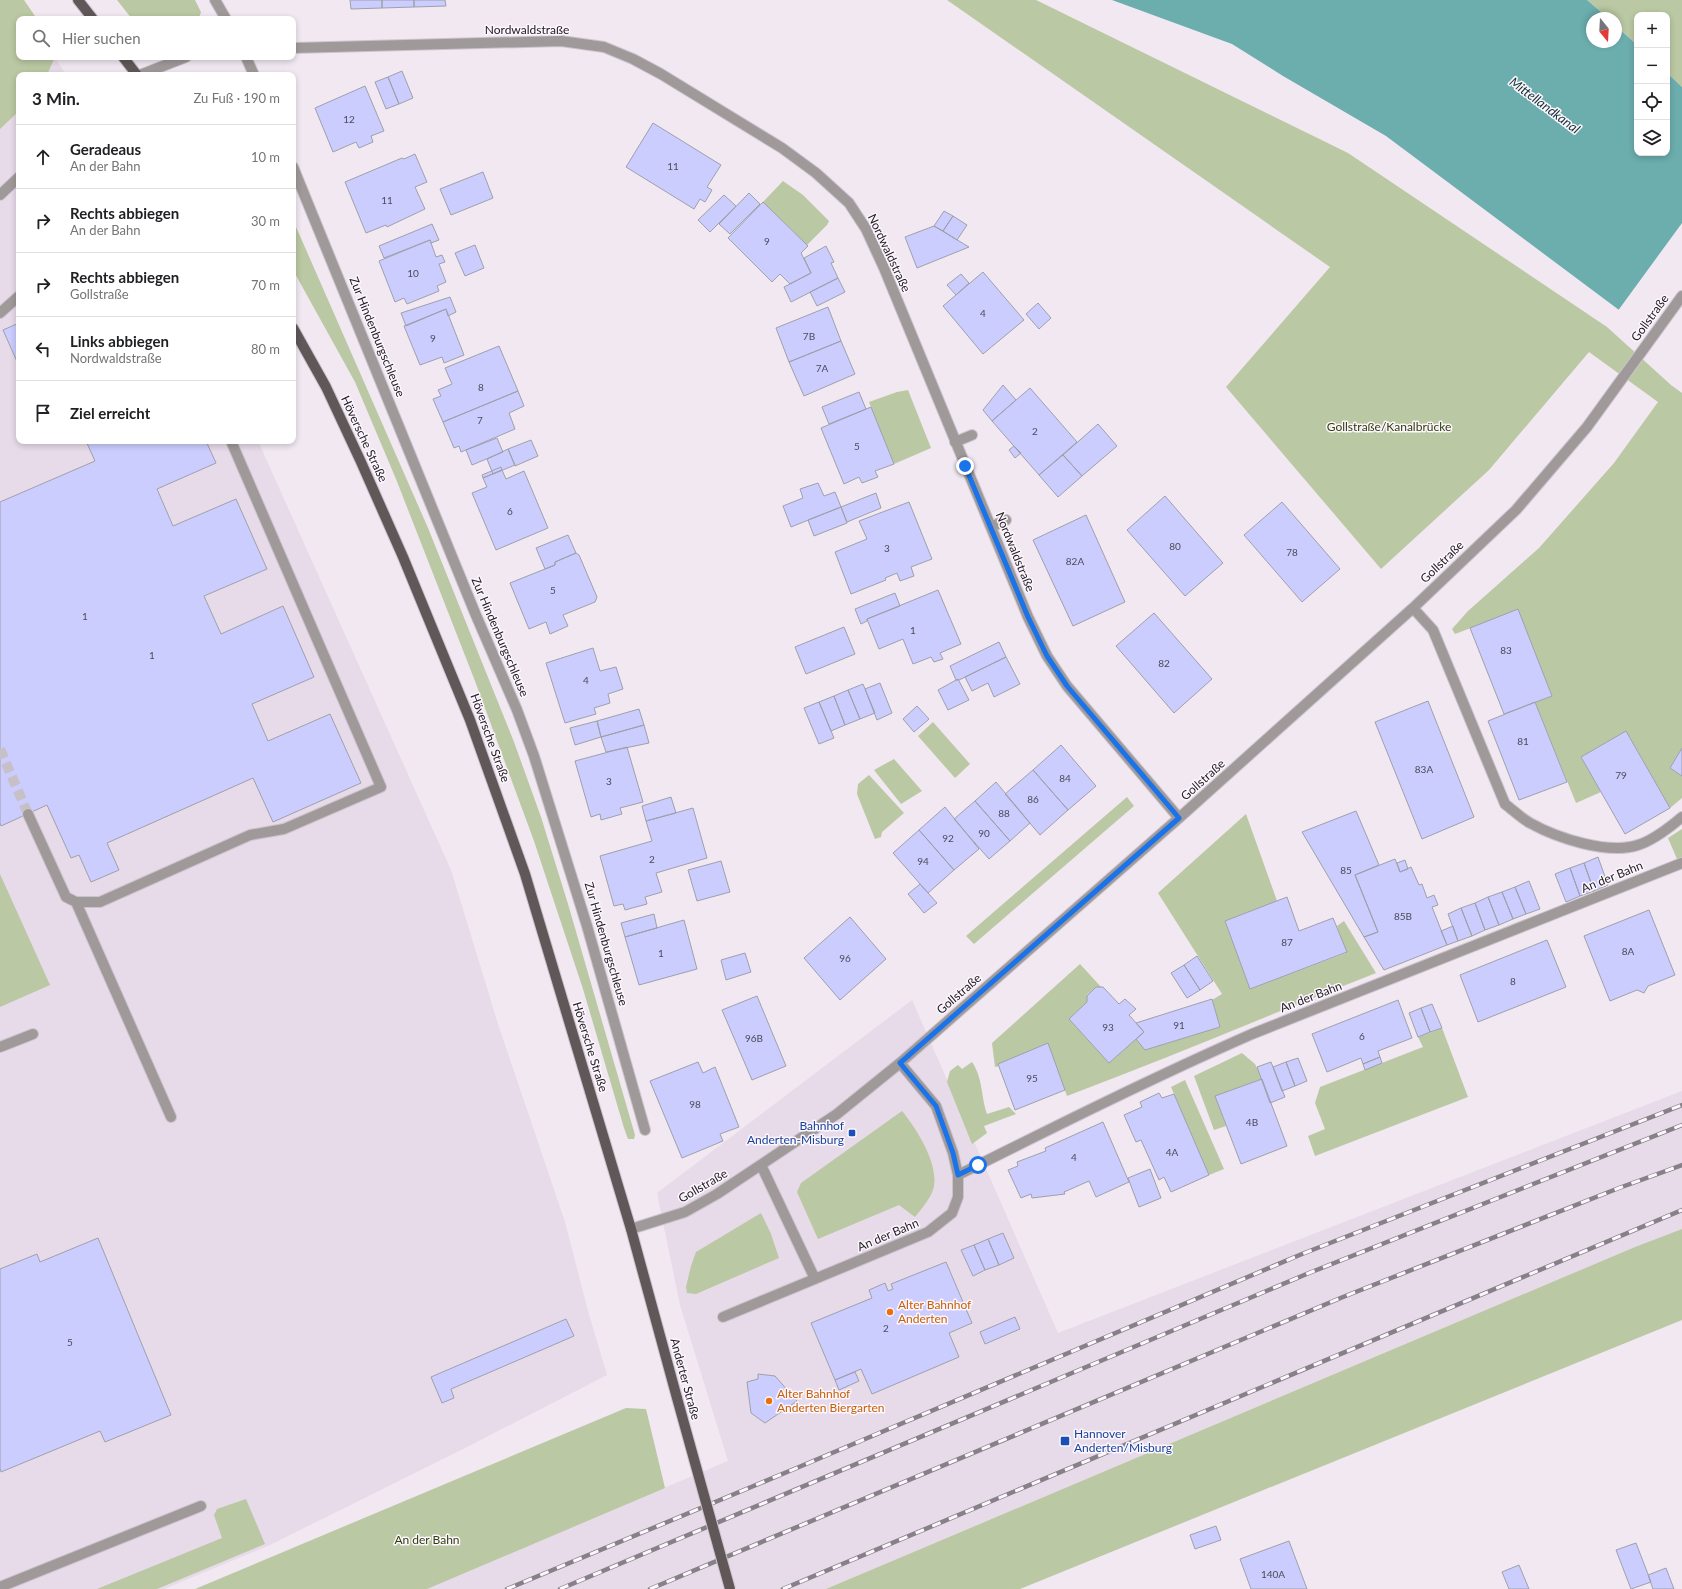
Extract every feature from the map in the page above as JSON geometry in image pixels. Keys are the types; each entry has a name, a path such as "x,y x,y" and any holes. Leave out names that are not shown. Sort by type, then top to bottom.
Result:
{"main road":[{"path":"78,0 91,16"},
{"path":"126,60 136,72"},
{"name":"Höversche Straße","path":"296,333 326,387 362,462 470,720 525,874 615,1176"},
{"name":"Anderter Straße","path":"615,1176 730,1589"}],"street":[{"path":"215,0 224,16"},
{"name":"Nordwaldstraße","path":"296,48 561,41 604,47 633,58 661,74 782,148 816,173 849,203 866,229 882,264 1028,617 1047,656 1067,686 1179,818"},
{"path":"146,72 178,60"},
{"path":"247,60 253,72"},
{"name":"Zur Hindenburgschleuse","path":"296,174 475,613 517,710 534,756 589,932 645,1130"},
{"path":"0,195 16,180"},
{"name":"Gollstraße","path":"631,1229 686,1212 717,1194 837,1114 900,1063 1179,818 1413,608 1516,510 1587,427 1682,296"},
{"path":"0,313 16,299"},
{"path":"955,442 972,435"},
{"path":"28,814 66,897 76,902 100,902 250,836 284,829 381,787 232,444"},
{"path":"991,527 1006,520"},
{"path":"1413,608 1433,630 1505,804 1530,823 1562,836 1593,846 1611,849 1638,845 1667,829 1682,818"},
{"name":"An der Bahn","path":"958,1175 1078,1114 1183,1064 1245,1037 1682,863"},
{"path":"76,902 171,1117"},
{"path":"0,1047 33,1034"},
{"name":"An der Bahn","path":"723,1317 928,1232 952,1213 958,1197 958,1175 953,1153 936,1106 900,1063"},
{"path":"761,1165 815,1279"},
{"path":"0,1587 201,1506"}],"shaded area":[{"path":"0,0 17,0 19,16 16,16 16,60 57,60 64,72 16,72 16,444 259,444 451,870 498,1024 565,1222 588,1311 607,1375 463,1449 270,1545 164,1589 0,1589"},
{"path":"912,1000 1058,1333 1682,1091 1682,1229 1635,1247 826,1589 425,1589 728,1461 680,1305 657,1193"}],"green space":[{"path":"0,0 24,0 35,16 16,16 16,60 54,60 48,72 16,72 16,114 0,129"},
{"path":"117,0 195,0 201,12 200,16 130,16"},
{"name":"Gollstraße/Kanalbrücke","path":"947,0 1036,0 1348,153 1607,327 1671,385 1682,393 1682,748 1670,768 1682,776 1682,798 1670,808 1626,731 1581,757 1601,792 1576,803 1535,702 1552,696 1518,610 1455,634 1452,629 1468,611 1539,548 1614,463 1658,402 1589,352 1489,470 1381,569 1226,387 1330,267"},
{"path":"1587,0 1682,0 1682,87 1670,76 1670,12 1634,12 1634,42 1622,31 1622,12 1601,12"},
{"path":"783,181 803,195 829,221 827,225 807,245 763,202"},
{"path":"296,227 428,528 514,742 541,817 568,904 635,1135 634,1139 628,1139 624,1128 583,989 534,841 475,681 396,479 355,382 296,275"},
{"path":"908,390 931,448 894,464 869,402 897,392"},
{"path":"933,722 970,764 955,778 918,736"},
{"path":"894,759 922,791 901,804 874,770"},
{"path":"869,775 904,813 882,832 881,837 875,839 857,794 858,784"},
{"path":"1127,797 1134,806 974,944 966,936"},
{"path":"1246,814 1277,901 1225,921 1250,989 1346,953 1337,926 1344,921 1376,973 1067,1096 1048,1044 995,1067 992,1043 1080,964 1102,988 1096,987 1087,995 1087,1002 1069,1019 1109,1063 1136,1039 1145,1050 1220,1027 1212,1000 1222,994 1158,893"},
{"path":"1682,829 1682,857 1677,859 1668,838"},
{"path":"0,874 50,985 0,1007"},
{"path":"1442,1028 1468,1097 1315,1156 1308,1136 1325,1129 1315,1103 1320,1087 1423,1047 1418,1037"},
{"path":"1242,1053 1255,1064 1262,1079 1216,1096 1226,1126 1214,1130 1194,1076"},
{"path":"972,1062 978,1074 987,1114 1009,1107 1016,1114 984,1126 987,1133 972,1144 947,1082 950,1071 958,1065 962,1069"},
{"path":"1185,1080 1224,1169 1209,1175 1171,1087"},
{"path":"902,1111 925,1146 933,1167 934,1186 926,1202 915,1217 899,1205 818,1239 797,1192 801,1183"},
{"path":"761,1213 771,1234 779,1258 696,1294 687,1293 686,1287 696,1252"},
{"path":"1682,1229 1682,1320 1020,1589 826,1589 1635,1247"},
{"name":"An der Bahn","path":"626,1408 646,1409 665,1488 427,1589 195,1589"},
{"path":"246,1499 265,1544 157,1589 97,1589 222,1538 214,1515 217,1509"}],"water":[{"name":"Mittellandkanal","path":"1112,0 1587,0 1601,12 1586,12 1586,48 1622,48 1622,31 1634,42 1634,156 1670,156 1670,76 1682,87 1682,357 1386,136 1283,76 1232,44"}],"pier":[{"path":"1682,223 1682,359 1617,312"}],"building":[{"path":"350,0 382,0 382,8 351,9"},
{"path":"382,0 414,0 414,7 382,8"},
{"path":"414,0 445,0 446,6 414,7"},
{"path":"402,71 413,98 399,104 388,77"},
{"path":"388,77 399,104 386,109 375,82"},
{"path":"365,86 384,131 371,136 373,142 359,148 356,142 333,152 315,108"},
{"path":"653,123 721,165 707,187 712,190 705,202 700,199 694,209 626,167"},
{"path":"415,154 427,182 415,187 425,209 387,227 386,225 366,233 345,182"},
{"path":"483,172 493,198 451,215 440,189"},
{"path":"749,193 760,204 730,234 719,224"},
{"path":"724,195 736,206 710,232 698,220"},
{"path":"763,202 808,246 801,253 811,273 790,284 780,274 772,282 728,238"},
{"path":"944,211 953,216 943,231 934,226"},
{"path":"953,216 967,225 957,240 943,231"},
{"path":"432,224 439,240 431,243 430,240 384,258 379,246"},
{"path":"934,226 969,247 917,268 905,237"},
{"path":"430,240 436,257 442,255 445,262 439,264 446,282 437,286 439,291 407,304 404,298 395,302 379,261"},
{"path":"475,245 484,268 465,276 455,253"},
{"path":"826,246 834,262 831,263 838,278 791,302 784,287 811,273 804,258"},
{"path":"983,272 1024,320 983,354 943,306"},
{"path":"961,274 969,283 956,295 947,285"},
{"path":"838,278 845,292 817,306 810,292"},
{"path":"450,297 456,312 448,316 446,309 406,326 401,313"},
{"path":"1038,303 1051,318 1039,329 1026,314"},
{"path":"828,307 841,341 789,362 776,328"},
{"path":"446,309 464,355 444,363 442,357 420,365 404,326"},
{"path":"16,324 16,359 3,330"},
{"path":"841,341 855,374 804,396 789,362"},
{"path":"499,346 518,391 443,422 433,399 441,396 438,390 452,384 445,368"},
{"path":"1003,385 1016,400 992,421 983,410"},
{"path":"1030,388 1077,442 1039,475 992,421"},
{"path":"518,391 524,406 509,413 515,429 461,452 459,446 454,448 443,422"},
{"path":"859,392 866,409 829,424 822,407"},
{"path":"871,407 894,464 875,471 878,477 862,483 859,477 844,484 821,428"},
{"path":"1098,424 1117,446 1082,476 1063,455"},
{"path":"497,438 503,452 472,465 466,450"},
{"path":"531,440 538,456 515,466 508,449"},
{"path":"87,444 207,444 216,463 157,489 173,526 236,499 267,569 204,596 221,634 283,606 314,677 252,704 268,741 330,714 361,783 273,822 253,778 107,843 119,870 91,882 79,855 71,858 47,805 1,826 0,823 0,502 95,461"},
{"path":"1014,446 1021,453 1015,458 1009,450"},
{"path":"508,449 515,465 493,474 487,459"},
{"path":"1063,455 1082,476 1058,497 1039,475"},
{"path":"501,467 502,470 483,478 482,475"},
{"path":"502,470 506,479 524,471 548,528 496,550 472,493 487,487 483,478"},
{"path":"818,483 824,496 835,492 841,507 791,527 783,506 803,498 800,489"},
{"path":"876,493 881,508 847,522 841,507"},
{"path":"1165,496 1223,563 1185,596 1127,530"},
{"path":"909,502 932,559 911,567 914,576 900,581 897,573 885,578 886,580 851,594 835,552 867,539 859,521"},
{"path":"1282,502 1340,569 1302,602 1244,535"},
{"path":"841,507 847,523 814,536 808,520"},
{"path":"1086,515 1125,602 1073,626 1033,540"},
{"path":"568,535 576,553 555,562 555,565 545,569 536,548"},
{"path":"576,553 579,555 597,597 595,602 563,615 568,626 550,634 546,622 529,629 510,583 555,565 555,562"},
{"path":"938,590 961,644 940,653 943,659 934,662 931,657 913,664 903,639 879,649 867,619"},
{"path":"895,593 900,606 867,619 867,621 861,624 855,609"},
{"path":"1518,609 1552,696 1504,714 1470,628"},
{"path":"1154,613 1212,679 1174,713 1116,646"},
{"path":"844,627 855,654 806,674 795,647"},
{"path":"999,642 1006,657 959,680 956,680 950,666"},
{"path":"593,648 600,671 616,667 623,689 608,694 610,703 594,708 596,714 565,723 546,663"},
{"path":"1006,657 1020,684 994,697 988,683 972,691 965,677"},
{"path":"958,679 969,700 948,710 938,690"},
{"path":"880,683 892,713 877,720 865,689"},
{"path":"863,684 875,713 860,719 848,690"},
{"path":"848,690 860,719 845,725 834,696"},
{"path":"834,696 845,725 831,731 819,702"},
{"path":"1428,701 1474,817 1422,839 1375,722"},
{"path":"819,702 834,738 819,744 804,708"},
{"path":"1535,702 1567,782 1519,800 1488,721"},
{"path":"917,706 929,719 914,732 903,719"},
{"path":"639,709 644,725 601,737 597,721"},
{"path":"597,721 601,737 575,745 570,728"},
{"path":"644,725 649,743 606,752 601,737"},
{"path":"1626,731 1670,808 1625,834 1581,757"},
{"path":"1061,745 1096,786 1068,810 1033,770"},
{"path":"627,747 643,802 620,808 622,814 601,820 600,814 591,817 575,761"},
{"path":"1682,748 1682,776 1670,768"},
{"path":"1033,770 1068,810 1040,835 1005,794"},
{"path":"996,782 1030,823 1010,841 975,801"},
{"path":"671,797 676,813 646,821 642,806"},
{"path":"975,801 1010,841 989,859 954,819"},
{"path":"945,807 979,849 954,870 919,830"},
{"path":"693,808 707,858 656,873 662,892 645,897 647,904 625,910 623,904 614,906 600,856 652,841 646,821"},
{"path":"1356,811 1379,865 1355,875 1378,932 1364,937 1302,832"},
{"path":"919,830 954,870 928,893 893,853"},
{"path":"1598,857 1608,885 1594,891 1584,863"},
{"path":"1395,859 1400,872 1411,867 1419,885 1422,884 1427,898 1434,895 1438,905 1432,907 1447,945 1384,970 1364,937 1378,932 1355,875"},
{"path":"1405,860 1408,869 1400,872 1397,863"},
{"path":"721,861 730,892 697,901 688,870"},
{"path":"1584,863 1594,891 1580,896 1570,868"},
{"path":"1570,868 1580,896 1566,902 1555,874"},
{"path":"1529,881 1540,909 1526,914 1515,887"},
{"path":"920,884 937,903 924,913 908,894"},
{"path":"1515,887 1526,914 1513,919 1502,892"},
{"path":"1502,892 1513,919 1499,925 1488,897"},
{"path":"1287,897 1299,931 1333,918 1347,952 1250,989 1225,921"},
{"path":"1488,897 1499,925 1485,930 1475,903"},
{"path":"1475,903 1485,930 1472,936 1461,908"},
{"path":"1461,908 1472,936 1458,941 1448,914"},
{"path":"1649,910 1675,975 1648,986 1644,993 1637,990 1610,1001 1584,936"},
{"path":"654,914 657,928 625,937 621,923"},
{"path":"850,917 886,959 840,1000 804,958"},
{"path":"684,920 697,969 639,985 625,937"},
{"path":"1453,926 1458,941 1447,945 1441,931"},
{"path":"1547,940 1566,987 1478,1022 1460,975"},
{"path":"745,953 751,972 726,980 721,960"},
{"path":"1197,956 1213,981 1200,990 1184,965"},
{"path":"1184,965 1200,990 1187,998 1171,973"},
{"path":"1096,987 1103,987 1119,1004 1125,999 1136,1009 1129,1015 1144,1032 1109,1063 1069,1019 1087,1002 1087,996"},
{"path":"757,996 786,1066 752,1080 722,1010"},
{"path":"1212,999 1220,1027 1145,1050 1136,1039 1144,1032 1136,1023"},
{"path":"1398,1000 1412,1038 1378,1051 1380,1057 1363,1064 1361,1058 1327,1072 1312,1034"},
{"path":"1432,1004 1442,1028 1430,1032 1421,1008"},
{"path":"1421,1008 1430,1032 1418,1037 1409,1013"},
{"path":"1048,1043 1065,1090 1015,1110 998,1064"},
{"path":"1380,1057 1382,1063 1365,1070 1363,1064"},
{"path":"1298,1058 1307,1081 1295,1086 1286,1062"},
{"path":"698,1062 703,1073 715,1067 739,1127 720,1134 723,1141 682,1158 650,1081"},
{"path":"1271,1062 1285,1097 1270,1103 1257,1067"},
{"path":"1286,1062 1295,1086 1282,1091 1273,1067"},
{"path":"1262,1079 1287,1146 1241,1164 1215,1096"},
{"path":"1159,1093 1162,1098 1174,1094 1209,1175 1171,1192 1164,1177 1159,1180 1141,1140 1136,1142 1124,1115 1142,1107 1140,1102"},
{"path":"1103,1122 1129,1182 1096,1197 1089,1181 1064,1192 1065,1194 1032,1198 1031,1194 1021,1198 1008,1170 1018,1166 1017,1162 1046,1151 1045,1148"},
{"path":"1150,1169 1161,1198 1139,1207 1128,1178"},
{"path":"1003,1233 1014,1258 999,1265 988,1239"},
{"path":"98,1238 171,1415 105,1442 100,1431 1,1472 0,1269 37,1254 40,1262"},
{"path":"988,1239 999,1265 985,1270 974,1245"},
{"path":"974,1245 985,1270 973,1276 961,1250"},
{"path":"946,1262 972,1323 949,1333 959,1357 872,1394 861,1369 835,1380 811,1323 872,1298 869,1290 885,1283 888,1291 893,1289 891,1284"},
{"path":"1015,1317 1020,1329 985,1344 980,1332"},
{"path":"566,1319 574,1336 451,1389 454,1398 442,1403 431,1377"},
{"path":"855,1372 859,1381 839,1390 835,1380"},
{"path":"758,1374 775,1376 797,1401 765,1423 751,1413 747,1382 758,1379"},
{"path":"1216,1526 1221,1540 1195,1549 1190,1535"},
{"path":"1289,1541 1307,1589 1251,1589 1240,1559"},
{"path":"1636,1543 1651,1582 1631,1589 1616,1550"},
{"path":"1519,1565 1529,1589 1509,1589 1502,1572"},
{"path":"1666,1568 1674,1589 1653,1589 1648,1575"}],"tunnel":[{"path":"0,749 28,814"}],"railway":[{"path":"507,1589 1302,1254 1682,1105"},
{"path":"560,1589 1309,1273 1682,1125"},
{"path":"650,1589 1343,1297 1619,1188 1682,1165"},
{"path":"783,1589 1682,1210"}],"place":[{"name":"Bahnhof Anderten-Misburg","path":"852,1133"},
{"name":"Alter Bahnhof Anderten","path":"890,1312"},
{"name":"Alter Bahnhof Anderten Biergarten","path":"769,1401"},
{"name":"Hannover Anderten/Misburg","path":"1065,1441"}],"route":[{"path":"965,466 1028,617 1047,656 1067,686 1179,818 900,1063 936,1106 953,1153 958,1175 978,1165"}]}
